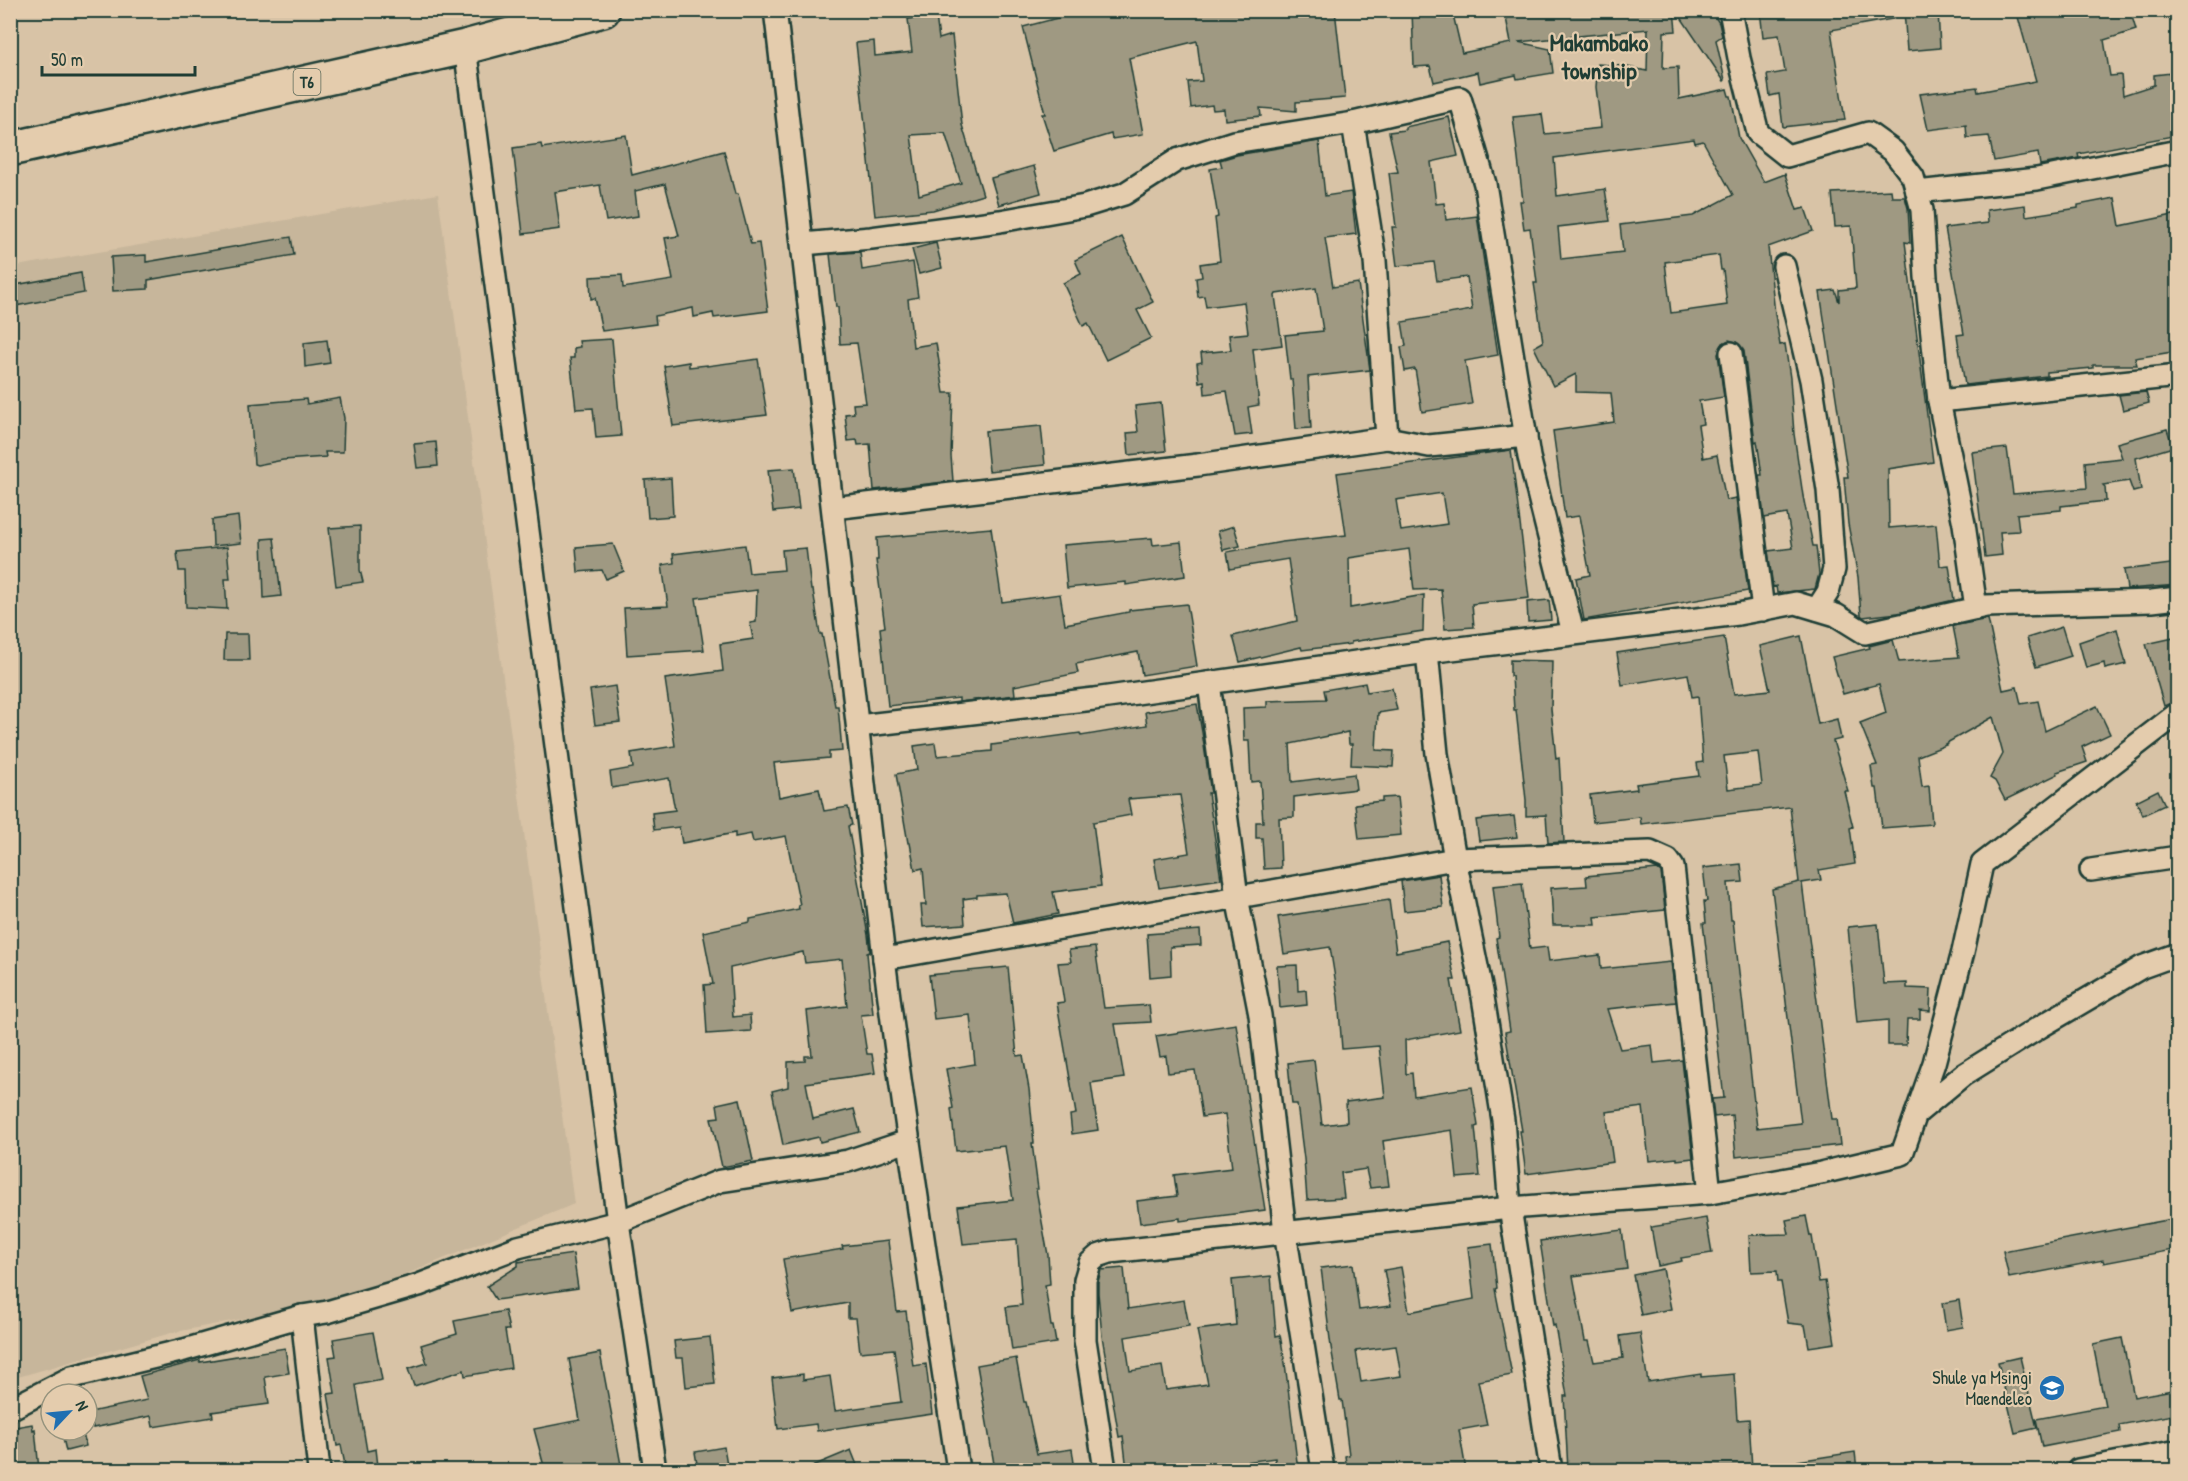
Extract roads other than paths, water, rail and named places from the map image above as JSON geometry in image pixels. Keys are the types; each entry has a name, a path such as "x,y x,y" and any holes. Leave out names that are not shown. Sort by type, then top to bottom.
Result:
{"highway":[{"name":"T6","path":"10,149 465,47 603,10"}],"street":[{"path":"775,10 884,959 908,1141 958,1470"},
{"path":"1730,10 1758,134 1787,156 1868,133 1893,151 1913,177 1922,210 1926,277 1939,401 1964,524 1976,608"},
{"path":"465,47 618,1222 655,1470"},
{"path":"803,244 871,238 999,221 1085,206 1124,194 1177,160 1222,146 1353,123 1460,98 1485,184 1526,436 1573,633"},
{"path":"1353,123 1375,261 1388,438"},
{"path":"1917,192 2037,179 2178,151"},
{"path":"1784,266 1811,380 1828,489 1834,569 1828,592 1817,609"},
{"path":"1731,353 1763,610"},
{"path":"1939,401 2178,376"},
{"path":"833,508 1198,465 1388,438 1429,446 1526,436"},
{"path":"858,726 1094,699 1427,652 1738,614 1796,603 1836,615 1864,633 1986,606 2152,602 2178,597"},
{"path":"1427,652 1437,754 1455,859 1482,991 1501,1108 1510,1208 1551,1470"},
{"path":"1209,683 1237,897 1260,1015 1285,1232 1323,1470"},
{"path":"1105,1470 1085,1340 1085,1280 1090,1263 1098,1256 1110,1252 1510,1208 1710,1193 1821,1173 1902,1154 1940,1041 1963,952 1982,864 2178,712"},
{"path":"884,959 1455,859 1650,852 1668,860 1672,867 1710,1193"},
{"path":"2091,870 2178,857"},
{"path":"1916,1114 1963,1075 2040,1027 2142,966 2178,954"},
{"path":"10,1409 72,1377 184,1350 419,1285 518,1246 618,1222 720,1181 848,1161 908,1141"},
{"path":"302,1316 319,1470"},
{"path":"2078,1470 2178,1451"}],"place":[{"name":"Shule ya Msingi Maendeleo","path":"2052,1388"}],"district":[{"name":"Makambako township","path":"1599,57"}]}
